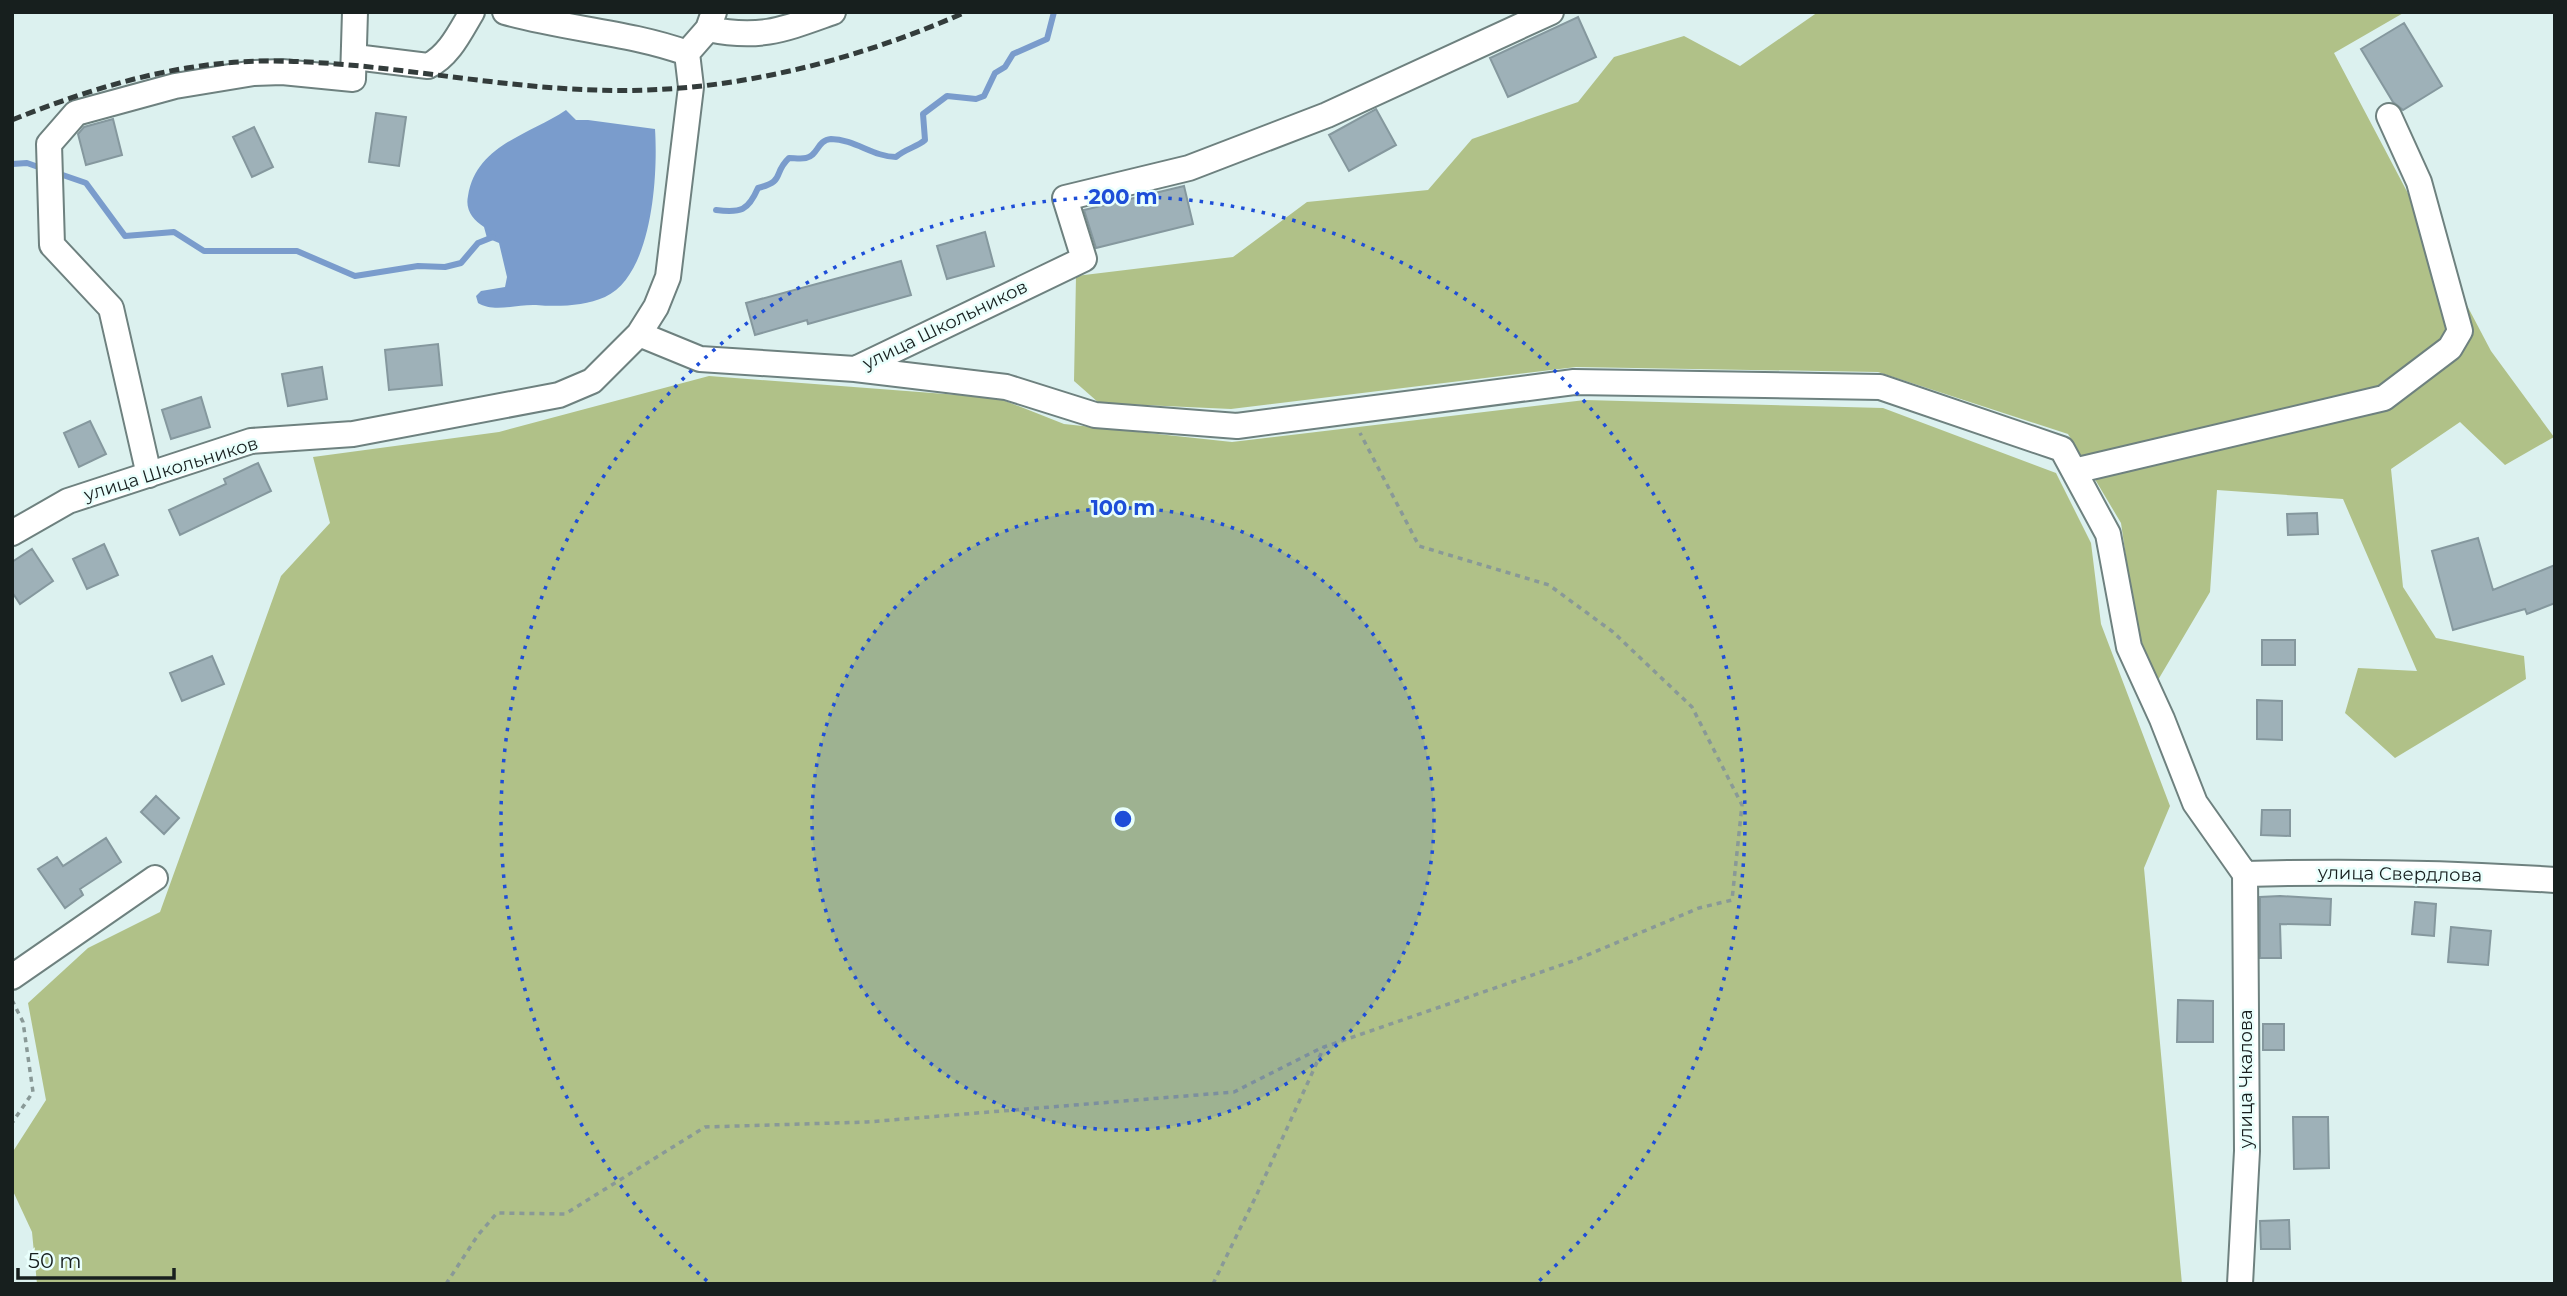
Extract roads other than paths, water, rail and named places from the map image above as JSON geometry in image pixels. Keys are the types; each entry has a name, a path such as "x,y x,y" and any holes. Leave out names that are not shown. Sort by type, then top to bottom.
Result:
{"street":[{"path":"149,475 111,308 52,245 49,144 76,113 175,86 254,73 308,73 353,79 355,12"},
{"path":"355,57 428,66 445,54 472,12"},
{"path":"505,12 541,22 635,37 687,53"},
{"path":"639,334 656,307 668,277 691,87 687,53 711,20 740,35 759,35 834,12"},
{"name":"улица Школьников","path":"12,533 68,502 251,441 353,435 559,395 592,380 639,334 700,359 855,369 1084,259 1065,198 1189,168 1327,115 1551,12"},
{"path":"2074,471 2384,398 2450,348 2460,331 2419,182 2389,116"},
{"path":"855,369 1006,387 1095,415 1237,426 1574,382 1880,387 2062,449 2108,534 2129,647 2162,719 2195,803 2245,874"},
{"name":"улица Свердлова","path":"2245,874 2309,872 2555,880"},
{"name":"улица Чкалова","path":"2240,1284 2247,1151 2245,874"},
{"path":"12,977 155,878"}],"water":[{"path":"566,110 576,120 655,129 653,196 643,246 621,285 605,297 571,305 498,308 484,306 478,303 476,296 481,291 505,287 507,277 499,243 487,238 484,227 473,218 469,210 467,201 473,179 481,165 506,143"}],"waterway":[{"path":"716,210 743,209 751,202 758,188 776,180 789,158 810,157 826,140 839,140 896,157 925,140 923,114 947,96 976,99 984,96 995,73 1005,67 1013,54 1047,39 1054,12"},
{"path":"12,164 27,163 44,169"},
{"path":"54,172 86,183 125,236 174,232 204,251 297,251 355,276 418,266 445,267 461,263 478,243 493,237"}],"railway":[{"path":"12,120 74,97 138,78 236,62 351,65 555,88 644,90 691,87 785,72 831,60 877,46 966,12"}]}
